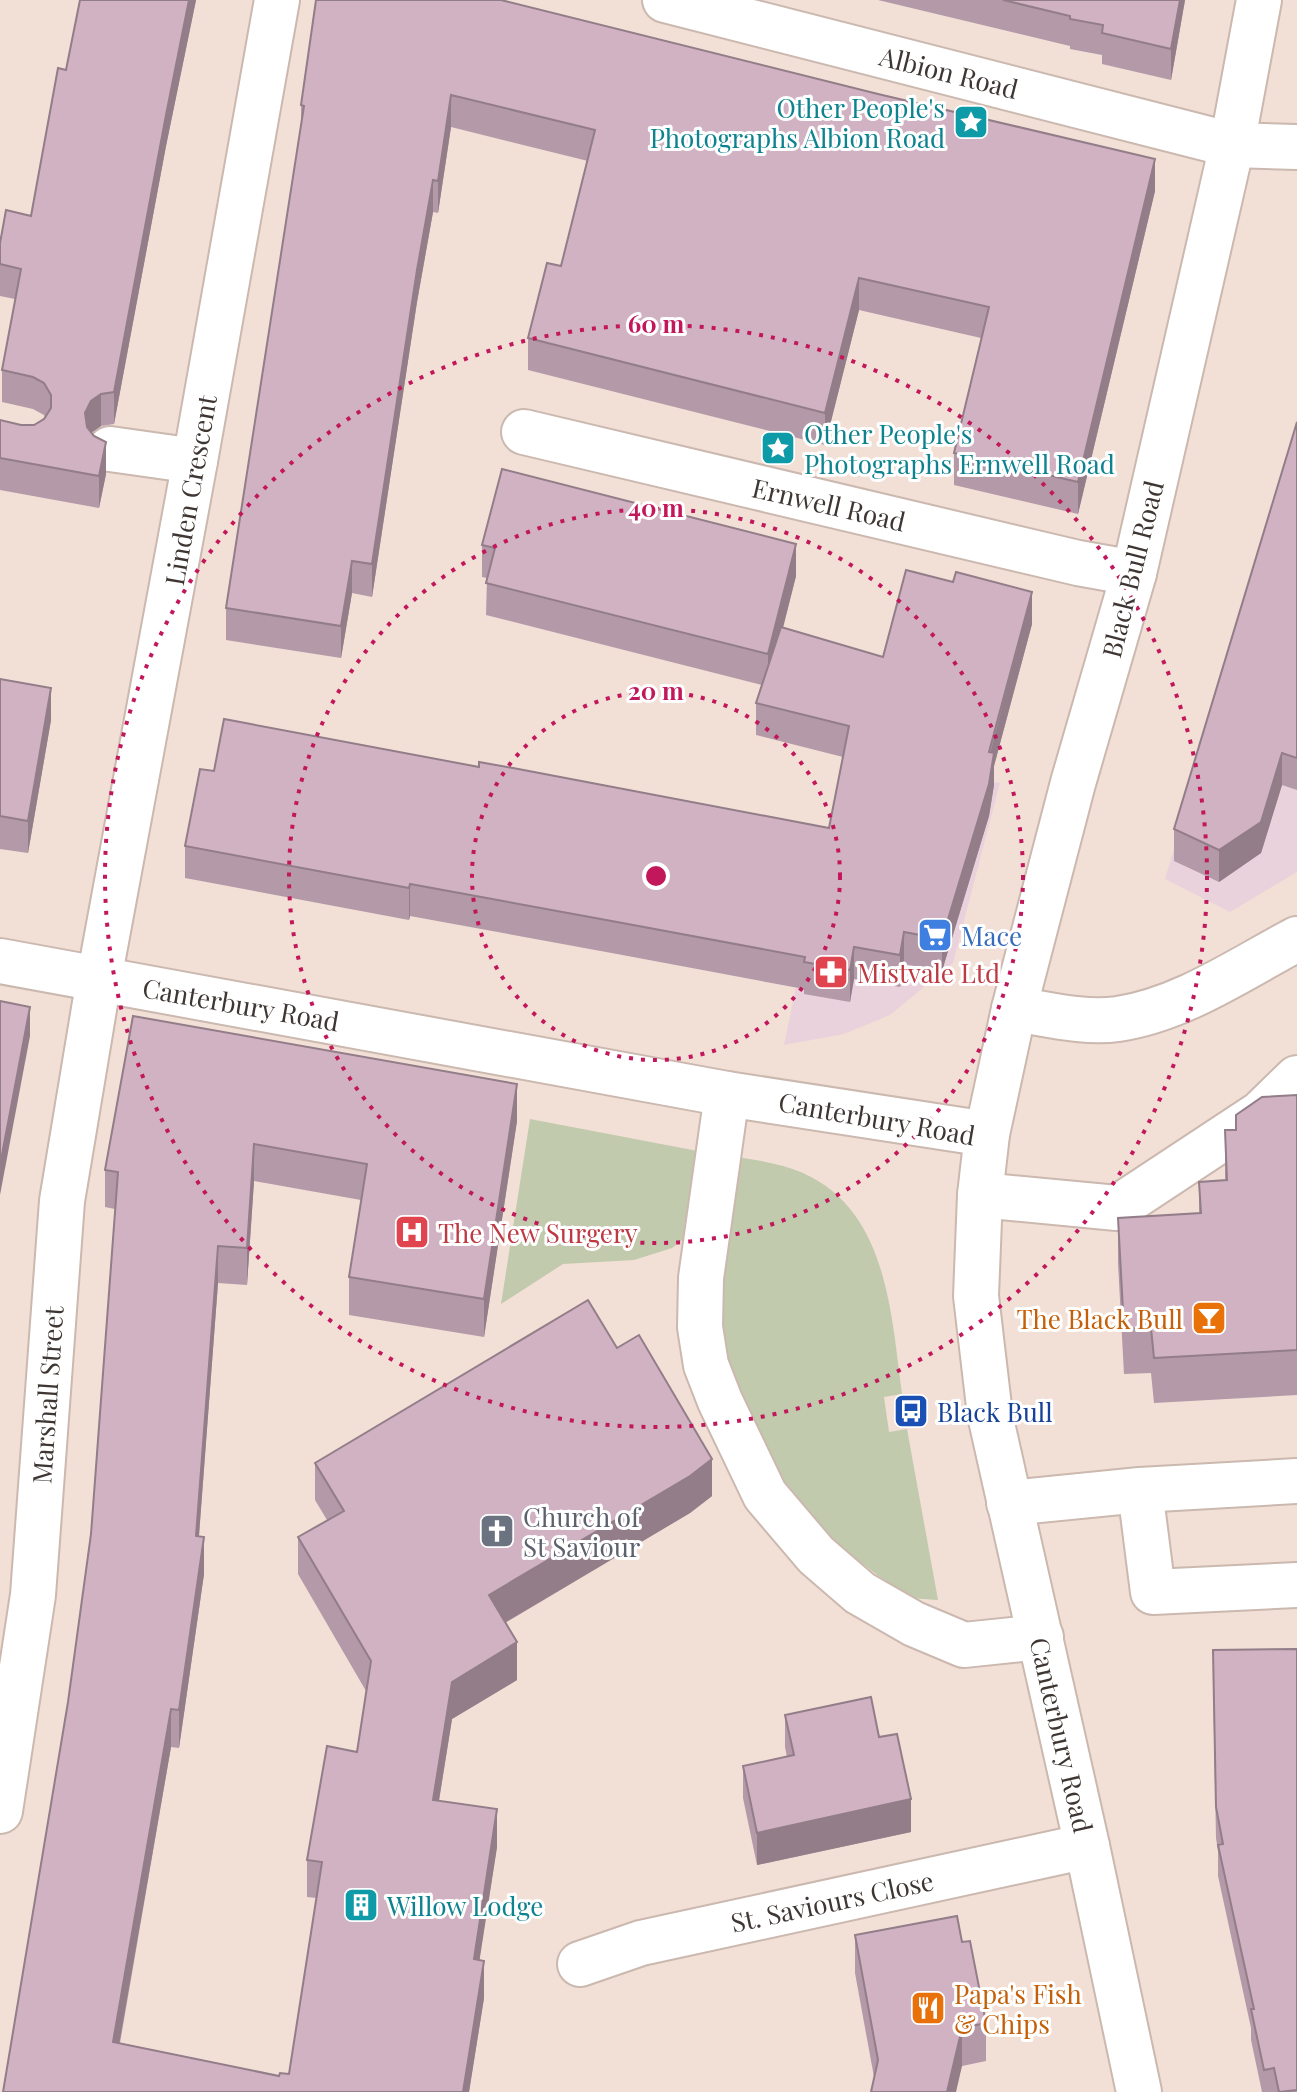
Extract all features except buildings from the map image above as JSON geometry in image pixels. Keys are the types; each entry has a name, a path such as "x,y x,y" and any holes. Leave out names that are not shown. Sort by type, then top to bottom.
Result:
{"main road":[{"name":"Linden Crescent","path":"99,979 277,0"},
{"name":"Albion Road","path":"665,0 716,6 1232,145 1297,147"},
{"name":"Black Bull Road","path":"987,1134 1014,1009 1073,783 1134,573 1232,145 1259,0"},
{"name":"Ernwell Road","path":"524,432 1078,563 1134,573"},
{"path":"110,449 195,461"},
{"path":"1014,1009 1115,1020 1163,1009 1297,939"},
{"name":"Canterbury Road","path":"0,961 727,1094 987,1134 980,1195 976,1296 990,1415 1139,2092"},
{"name":"Marshall Street","path":"0,1811 33,1595 62,1201 99,979"},
{"path":"980,1195 1117,1208 1261,1113 1297,1078"},
{"path":"727,1094 701,1278 700,1327 706,1365 765,1495 786,1523 860,1593 914,1624 964,1645 1041,1637"},
{"path":"1009,1503 1140,1490 1297,1481"},
{"path":"1140,1490 1153,1592 1297,1585"},
{"name":"St. Saviours Close","path":"580,1964 641,1943 1087,1846"}],"shaded area":[{"path":"1297,434 1297,872 1230,912 1165,879"},
{"path":"843,759 1000,783 953,963 890,1015 844,1034 784,1045"}],"green space":[{"path":"530,1119 703,1152 693,1232 672,1248 634,1260 563,1264 501,1304"},
{"path":"731,1156 777,1164 803,1173 831,1190 853,1212 869,1239 888,1299 902,1394 884,1397 889,1432 907,1429 938,1600 908,1598 815,1528 781,1490 742,1417 717,1333"}],"place":[{"name":"Other People's Photographs Albion Road","path":"971,122"},
{"name":"Other People's Photographs Ernwell Road","path":"778,448"},
{"name":"Mace","path":"935,935"},
{"name":"Mistvale Ltd","path":"831,972"},
{"name":"The New Surgery","path":"412,1232"},
{"name":"The Black Bull","path":"1209,1318"},
{"name":"Black Bull","path":"911,1411"},
{"name":"Church of St Saviour","path":"497,1531"},
{"name":"Willow Lodge","path":"361,1905"},
{"name":"Papa's Fish & Chips","path":"928,2008"}]}
